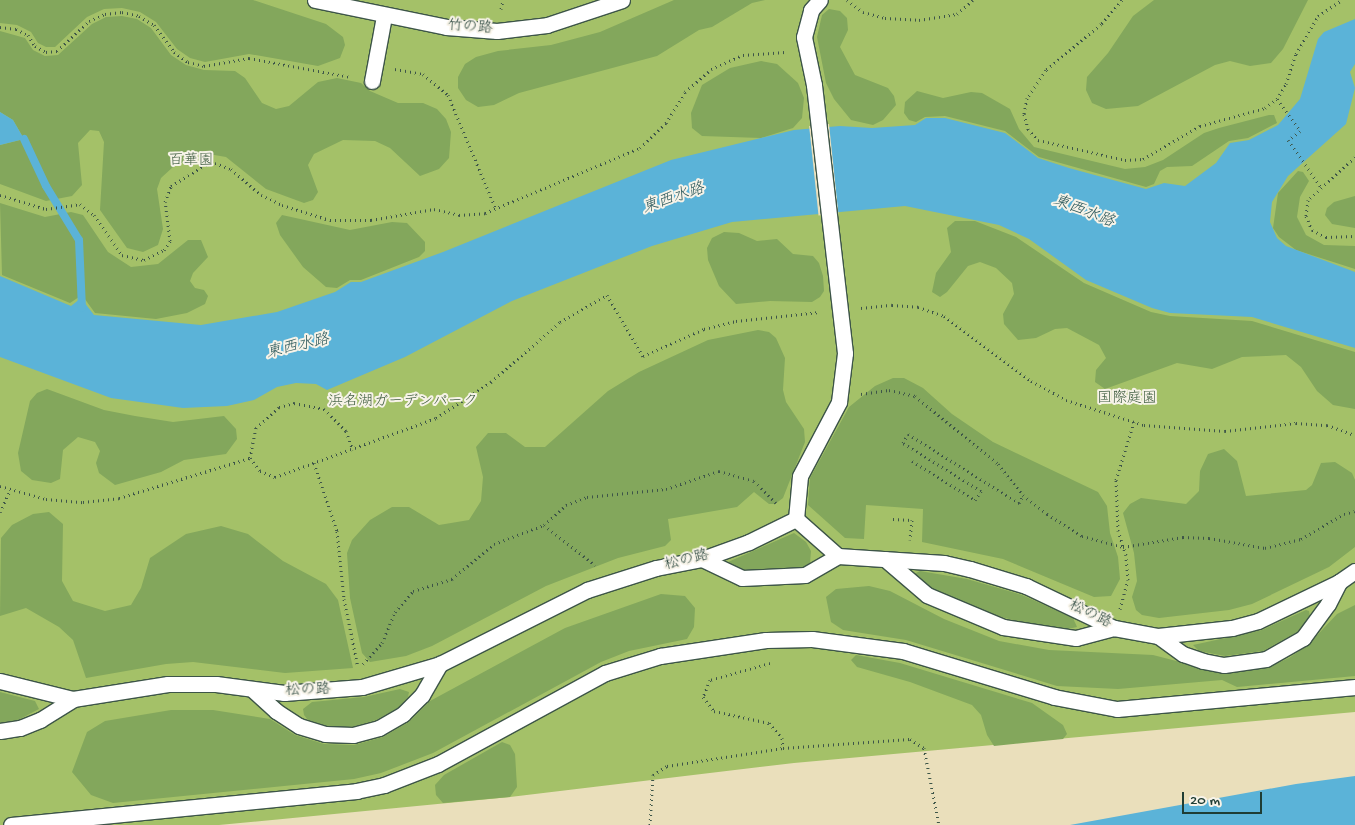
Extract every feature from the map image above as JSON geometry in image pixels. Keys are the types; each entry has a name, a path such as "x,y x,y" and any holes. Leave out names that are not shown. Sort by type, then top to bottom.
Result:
{"lane":[{"name":"竹の路","path":"315,0 384,16 446,27 497,31 547,25 622,0"},
{"path":"702,559 742,578 806,575 838,556 796,519 800,476 840,396 845,354 814,85 806,52 806,23 811,10 820,0"},
{"path":"372,81 384,16"},
{"name":"松の路","path":"0,681 73,699 168,684 216,684 254,690 322,692 362,688 440,664 554,604 602,585 702,559 749,542 796,519"},
{"name":"松の路","path":"838,556 944,563 998,576 1057,598 1114,628 1158,636 1232,628 1258,621 1339,582 1355,571"},
{"path":"885,559 927,595 1003,628 1076,638 1114,628"},
{"path":"1158,636 1183,654 1203,661 1224,665 1266,659 1303,638 1328,604 1339,582"},
{"path":"12,825 356,791 384,785 438,764 605,673 660,656 773,640 858,643 903,652 1054,697 1117,709 1355,687"},
{"path":"254,690 276,711 299,726 325,734 353,735 379,728 402,714 422,695 440,664"},
{"path":"0,731 33,722 73,699"}],"path":[{"path":"847,0 863,12 885,18 918,20 957,14 973,0"},
{"path":"1122,0 1101,24 1046,70 1027,98 1026,121 1038,140 1125,160 1143,159 1200,126 1265,108 1277,99 1286,84 1307,31 1318,16 1342,0"},
{"path":"0,27 16,29 28,35 36,46 46,52 57,51 89,21 105,14 122,12 139,16 154,25 174,52 196,64 221,65 249,58 372,81"},
{"path":"0,195 50,208 80,204 88,208 114,247 133,260 144,260 164,250 170,241 165,202 171,186 207,164 215,163 231,169 261,195 282,205 330,220 371,220 434,209 459,215 496,209 640,148 666,123 697,79 726,60 761,52 806,52"},
{"path":"374,65 423,74 448,95 496,209"},
{"path":"1277,99 1300,131 1288,140 1321,187"},
{"path":"1355,157 1308,200 1306,216 1312,230 1326,237 1355,236"},
{"path":"353,450 336,419 317,406 294,403 279,407 256,428 250,458 260,471 275,477 353,450 436,418 464,402 560,322 607,295 643,356 688,335 736,321 892,305 918,307 944,316 1030,380 1066,400 1134,422 1184,430 1225,431 1296,423 1327,425 1355,435"},
{"path":"840,396 889,390 915,396 998,464 1023,495 1082,536 1123,547 1183,537 1209,538 1265,548 1301,539 1344,514 1355,511"},
{"path":"1114,628 1128,580 1115,505 1116,480 1134,422"},
{"path":"912,461 975,500 981,492 903,443 908,434 1018,503 1023,495"},
{"path":"0,486 10,491 46,499 83,502 119,498 250,458"},
{"path":"314,464 337,531 344,599 359,669 382,643 394,612 413,591 452,579 494,544 544,524 566,505 587,497 666,489 719,471 754,481 771,500 796,519"},
{"path":"0,512 10,491"},
{"path":"893,518 912,520 910,546"},
{"path":"544,524 594,563 602,585"},
{"path":"773,640 774,662 710,680 703,697 714,712 769,723 782,738 783,748"},
{"path":"650,825 652,784 659,769 783,748 910,739 918,742 926,757 939,825"}],"green space":[{"name":"浜名湖ガーデンパーク","path":"0,0 1355,0 1355,712 794,763 510,797 219,825 0,825"},
{"path":"0,0 253,0 326,24 343,37 345,45 340,58 318,66 249,54 205,62 190,58 177,49 156,22 140,12 122,8 104,9 87,17 55,47 46,47 38,43 31,32 17,25 0,23"},
{"path":"674,0 765,0 752,3 712,27 699,30 657,56 519,93 494,105 478,107 466,100 458,88 458,77 465,64 476,57 498,51 551,45 600,32"},
{"path":"1154,0 1308,0 1283,49 1271,63 1250,66 1230,61 1215,65 1138,106 1106,109 1092,103 1086,90 1087,77 1108,53 1133,16"},
{"path":"829,9 840,11 847,18 848,30 840,47 855,75 888,88 894,96 896,105 883,120 873,125 851,120 834,99 826,83 817,37 822,15"},
{"path":"122,16 137,19 151,28 171,55 186,65 204,70 235,71 245,78 262,103 276,109 289,106 318,82 337,78 361,83 370,91 398,103 423,103 437,109 446,119 451,132 449,158 439,169 420,176 390,148 375,141 343,140 314,154 308,165 318,192 313,200 304,203 266,189 226,157 203,153 173,167 161,178 157,189 163,229 158,245 143,252 127,248 100,210 104,142 99,131 90,130 78,143 82,185 72,196 46,201 0,184 0,145 24,139 13,120 0,112 0,31 25,38 33,50 45,56 58,55 92,24 106,17"},
{"path":"761,61 777,64 798,83 804,98 802,118 793,128 761,138 702,136 692,128 691,113 702,85 730,68"},
{"path":"917,91 943,98 971,92 982,93 1010,109 1019,129 1034,147 1125,169 1145,167 1163,160 1204,133 1219,128 1269,115 1274,115 1277,123 1248,138 1229,141 1192,166 1167,167 1160,171 1154,184 1146,187 1039,157 1005,131 945,116 925,117 916,122 909,120 904,113 905,102"},
{"path":"1298,171 1303,172 1309,181 1300,197 1297,217 1306,235 1324,245 1355,246 1355,269 1296,250 1279,237 1273,228 1278,193"},
{"path":"1355,196 1355,228 1332,224 1325,215 1327,208 1334,202"},
{"path":"0,203 45,217 71,212 83,215 108,252 131,267 158,264 188,240 201,240 208,257 193,273 190,281 195,288 204,290 208,296 205,304 187,313 156,319 95,313 82,295 70,303 2,275"},
{"path":"282,215 350,230 392,222 407,223 425,242 425,251 419,257 361,280 350,280 337,288 326,287 303,267 280,235 276,223"},
{"path":"955,221 975,221 1016,237 1084,283 1151,312 1170,316 1252,321 1355,352 1355,409 1333,405 1317,391 1301,367 1286,355 1242,357 1212,369 1177,363 1105,389 1095,382 1096,370 1106,358 1099,345 1067,328 1055,329 1036,338 1018,340 1004,324 1003,314 1014,294 1012,283 996,268 980,262 968,266 947,292 940,297 932,292 936,273 951,252 947,228"},
{"path":"724,232 739,233 757,241 777,239 793,254 813,256 819,263 823,276 824,291 820,297 812,302 770,301 736,304 719,286 708,260 707,248 712,238"},
{"path":"758,330 769,332 776,338 785,358 783,390 786,402 804,429 805,442 783,498 775,504 769,504 754,492 737,507 668,519 671,540 665,546 618,558 546,586 432,646 406,656 370,662 362,653 350,598 347,553 352,540 370,520 392,507 409,507 439,525 469,520 481,501 483,477 476,447 488,433 506,433 525,447 545,447 608,391 639,372 708,340"},
{"path":"893,378 904,378 923,388 952,414 993,442 1098,492 1107,506 1110,533 1118,557 1120,579 1111,596 1094,597 1003,559 922,542 923,509 866,505 864,539 845,538 808,505 810,478 849,407 875,386"},
{"path":"47,389 104,410 173,422 224,416 236,429 237,439 226,454 184,460 161,472 115,485 99,473 96,463 100,451 95,442 78,437 63,450 60,479 51,483 32,480 21,471 18,453 30,401 37,393"},
{"path":"1224,449 1237,461 1246,496 1306,490 1312,485 1321,463 1335,462 1352,473 1355,480 1355,547 1329,567 1252,604 1229,610 1159,618 1142,615 1136,610 1132,597 1137,581 1134,553 1123,513 1130,504 1141,498 1186,504 1199,491 1200,471 1208,454"},
{"path":"49,512 63,524 62,581 73,601 105,611 131,605 141,588 150,558 186,534 221,526 248,534 283,561 326,584 338,600 353,668 285,673 193,662 166,664 86,678 73,640 59,627 26,608 0,616 1,538 12,525 33,514"},
{"path":"794,533 806,542 811,551 810,564 804,567 743,570 728,562"},
{"path":"920,571 967,579 1022,595 1073,618 1077,627 1068,629 1031,625 977,610 931,588 914,574"},
{"path":"869,586 890,591 944,619 999,641 1049,650 1153,655 1223,673 1269,667 1289,658 1308,645 1337,614 1355,605 1355,676 1237,687 1222,680 1118,689 1057,686 906,640 843,630 831,622 826,597 836,589"},
{"path":"661,594 685,596 695,608 694,627 687,639 629,651 601,662 433,753 381,773 354,779 113,803 91,795 72,772 87,732 105,721 171,710 213,710 270,719 295,735 324,744 354,745 383,737 409,722 430,701 565,628"},
{"path":"1306,610 1309,611 1310,617 1297,632 1263,651 1225,656 1199,651 1193,645 1262,630"},
{"path":"856,655 900,663 1032,703 1063,725 1067,734 1063,739 994,746 987,735 981,715 972,705 910,682 857,667 851,660"},
{"path":"400,689 409,692 408,697 398,708 376,720 352,727 327,726 308,720 304,715 303,709 312,702 364,697"},
{"path":"0,692 35,701 39,709 18,720 0,723"},
{"path":"502,742 510,745 515,754 517,787 510,797 443,803 436,795 435,785 444,775"}],"water":[{"name":"東西水路","path":"1355,19 1355,64 1350,72 1355,88 1346,124 1288,176 1272,202 1270,222 1277,238 1286,246 1355,272 1355,348 1252,317 1170,313 1152,308 1086,280 1029,239 999,225 905,206 732,222 652,246 512,301 405,357 327,390 316,384 296,383 277,387 254,400 227,406 183,408 111,398 0,357 0,276 71,306 81,298 94,315 201,325 277,312 335,292 351,282 361,282 443,252 671,160 794,130 840,126 872,128 915,125 926,118 945,118 1005,133 1038,158 1069,168 1146,189 1164,183 1185,186 1216,163 1230,143 1249,140 1278,125 1300,99 1318,39 1324,32"},
{"path":"0,112 13,120 24,139 0,145"},
{"path":"1355,776 1355,825 1070,825 1296,784"}],"pier":[{"path":"829,124 838,214 819,216 809,126"}],"waterway":[{"path":"24,139 46,186 79,240 82,308"}],"park label":[{"name":"百華園","path":"191,162"},
{"name":"国際庭園","path":"1127,400"}]}
